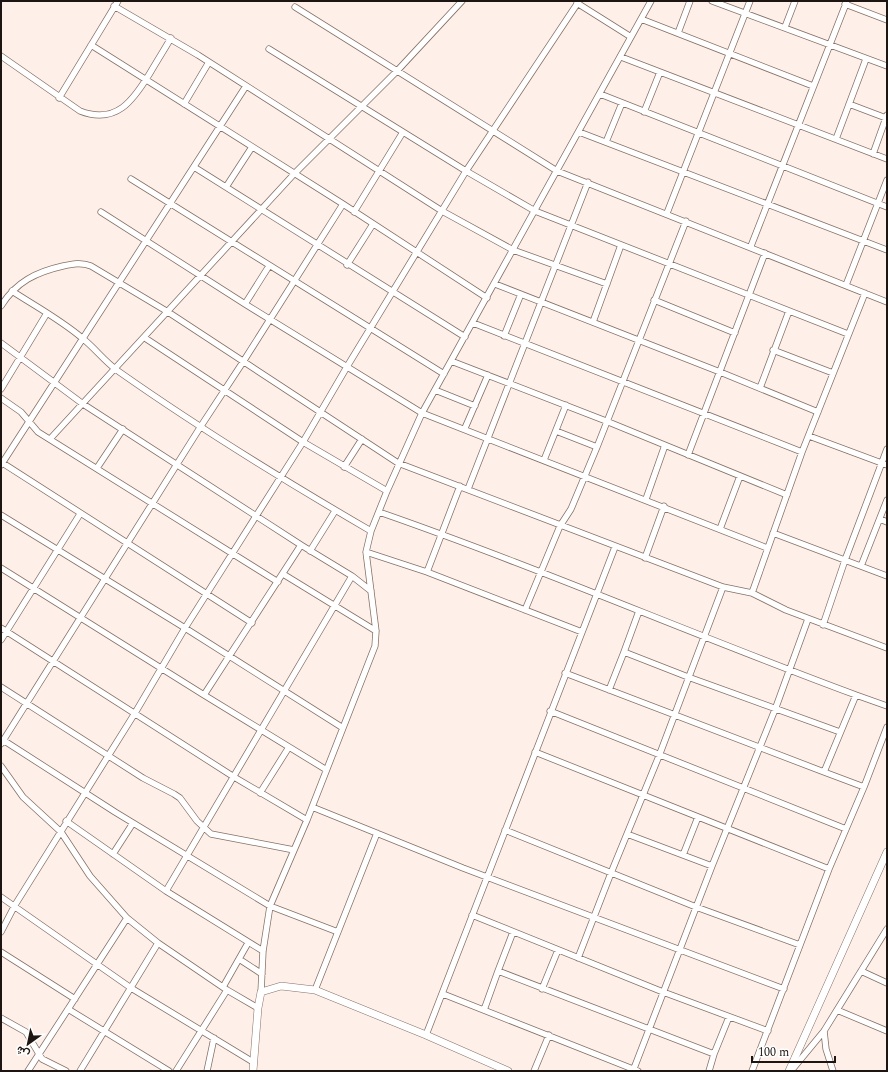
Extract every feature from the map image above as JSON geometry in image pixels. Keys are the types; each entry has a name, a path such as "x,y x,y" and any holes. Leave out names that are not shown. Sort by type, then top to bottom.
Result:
{"main road":[{"path":"790,1071 887,852"},
{"path":"253,1071 258,1008 262,992 275,987 286,986 315,990 426,1035 508,1071"}],"street":[{"path":"50,439 145,338 294,174 397,71 462,1"},
{"path":"262,992 263,951 270,906 312,807 325,769 343,728 375,646 376,631 366,552 371,531 398,463 422,413 651,1"},
{"path":"678,33 690,1"},
{"path":"712,1 887,66"},
{"path":"667,213 684,173 750,1"},
{"path":"785,27 795,1"},
{"path":"1,932 15,905 135,713 160,668 282,477 466,171 578,2 632,37"},
{"path":"751,246 846,3 886,18"},
{"path":"58,98 116,4 442,211 513,250 556,264 607,284"},
{"path":"295,8 557,171 751,246 887,302"},
{"path":"641,19 813,86"},
{"path":"1,56 58,98 91,116 100,116 112,113 124,107 133,98 171,38"},
{"path":"91,45 145,81 220,126 343,204 487,298"},
{"path":"269,49 466,171 535,211 848,334"},
{"path":"621,57 887,159"},
{"path":"836,139 866,59"},
{"path":"184,104 209,62"},
{"path":"644,112 660,72"},
{"path":"246,86 1,463 252,624"},
{"path":"600,94 887,207"},
{"path":"606,142 622,103"},
{"path":"849,104 887,116 874,154"},
{"path":"354,212 380,172 403,132"},
{"path":"579,132 887,250"},
{"path":"226,186 252,147"},
{"path":"194,166 316,245 464,337"},
{"path":"131,179 294,282 444,374"},
{"path":"846,285 887,180"},
{"path":"468,489 526,344 588,182"},
{"path":"338,932 270,906 2,742 200,426 243,362 343,204"},
{"path":"101,212 146,239 270,320 348,365 422,413 465,428 768,548"},
{"path":"525,610 560,526 568,515 585,476 637,340 686,221"},
{"path":"347,264 372,224"},
{"path":"593,322 621,245"},
{"path":"688,455 765,253"},
{"path":"1,306 12,291 25,280 45,270 79,264 91,266 168,312 398,463 723,587 752,593 808,619 887,648"},
{"path":"246,304 269,266"},
{"path":"495,284 818,412"},
{"path":"12,291 47,313 82,338 116,369 200,426 335,511 371,531"},
{"path":"752,593 802,452 848,334 866,293"},
{"path":"504,336 521,294"},
{"path":"654,300 735,333"},
{"path":"760,388 789,311"},
{"path":"1,389 47,313"},
{"path":"473,323 802,452"},
{"path":"145,338 303,442 387,491"},
{"path":"1,343 84,404 301,546 352,576 371,591"},
{"path":"774,350 833,374"},
{"path":"451,361 566,405 787,495"},
{"path":"465,428 488,375"},
{"path":"435,390 475,406"},
{"path":"1,398 21,412 36,430 153,502 278,582"},
{"path":"544,460 566,405"},
{"path":"97,468 123,429"},
{"path":"556,431 597,447"},
{"path":"809,436 884,464"},
{"path":"344,467 362,439"},
{"path":"646,499 666,445"},
{"path":"823,625 845,560 884,464 887,449"},
{"path":"720,529 740,476"},
{"path":"427,572 460,486"},
{"path":"861,566 886,503"},
{"path":"645,558 664,506"},
{"path":"310,551 335,511"},
{"path":"379,512 441,533 542,571 704,638 887,706"},
{"path":"1,514 343,728"},
{"path":"1,640 4,630 34,588 80,514"},
{"path":"880,519 887,522"},
{"path":"773,534 887,576"},
{"path":"204,695 252,624 301,546"},
{"path":"426,1035 488,877 550,711 615,547"},
{"path":"366,552 427,572 582,632"},
{"path":"1,568 79,618 325,769"},
{"path":"283,574 376,631"},
{"path":"166,891 352,576"},
{"path":"578,958 611,873 660,756 688,677 723,587"},
{"path":"609,690 639,611"},
{"path":"443,994 635,1070 648,1030 776,707 808,619"},
{"path":"4,630 234,777 306,820"},
{"path":"624,652 688,677 776,707 840,732"},
{"path":"565,673 864,787"},
{"path":"1,687 143,778 180,798 188,812 203,828 218,836 294,850"},
{"path":"824,772 856,695"},
{"path":"550,711 660,756 744,787 846,828"},
{"path":"752,1071 829,868 864,787 887,727"},
{"path":"260,793 289,747"},
{"path":"535,752 829,868"},
{"path":"1,766 23,797 61,832 90,876 127,918 158,943 225,989 258,1008"},
{"path":"312,807 488,877 784,989"},
{"path":"683,855 698,817"},
{"path":"66,822 166,891 263,951"},
{"path":"113,854 133,823"},
{"path":"505,830 611,873 800,945"},
{"path":"315,990 377,833"},
{"path":"627,834 712,866"},
{"path":"1,897 15,905 131,988 253,1062"},
{"path":"472,915 664,992 768,1031"},
{"path":"28,1071 127,918"},
{"path":"790,1071 824,1031 887,929"},
{"path":"484,1010 513,932"},
{"path":"80,1071 158,943"},
{"path":"176,1071 225,989 248,943"},
{"path":"542,989 558,950"},
{"path":"1,952 75,999"},
{"path":"239,959 262,974"},
{"path":"498,971 648,1030 714,1054"},
{"path":"861,971 887,983"},
{"path":"68,1009 169,1071"},
{"path":"837,1010 887,1031"},
{"path":"708,1071 729,1017"},
{"path":"1,1018 26,1032 38,1055 46,1061 66,1071"},
{"path":"824,1031 826,1049 833,1071"},
{"path":"534,1071 549,1036"},
{"path":"207,1071 214,1038"}]}
